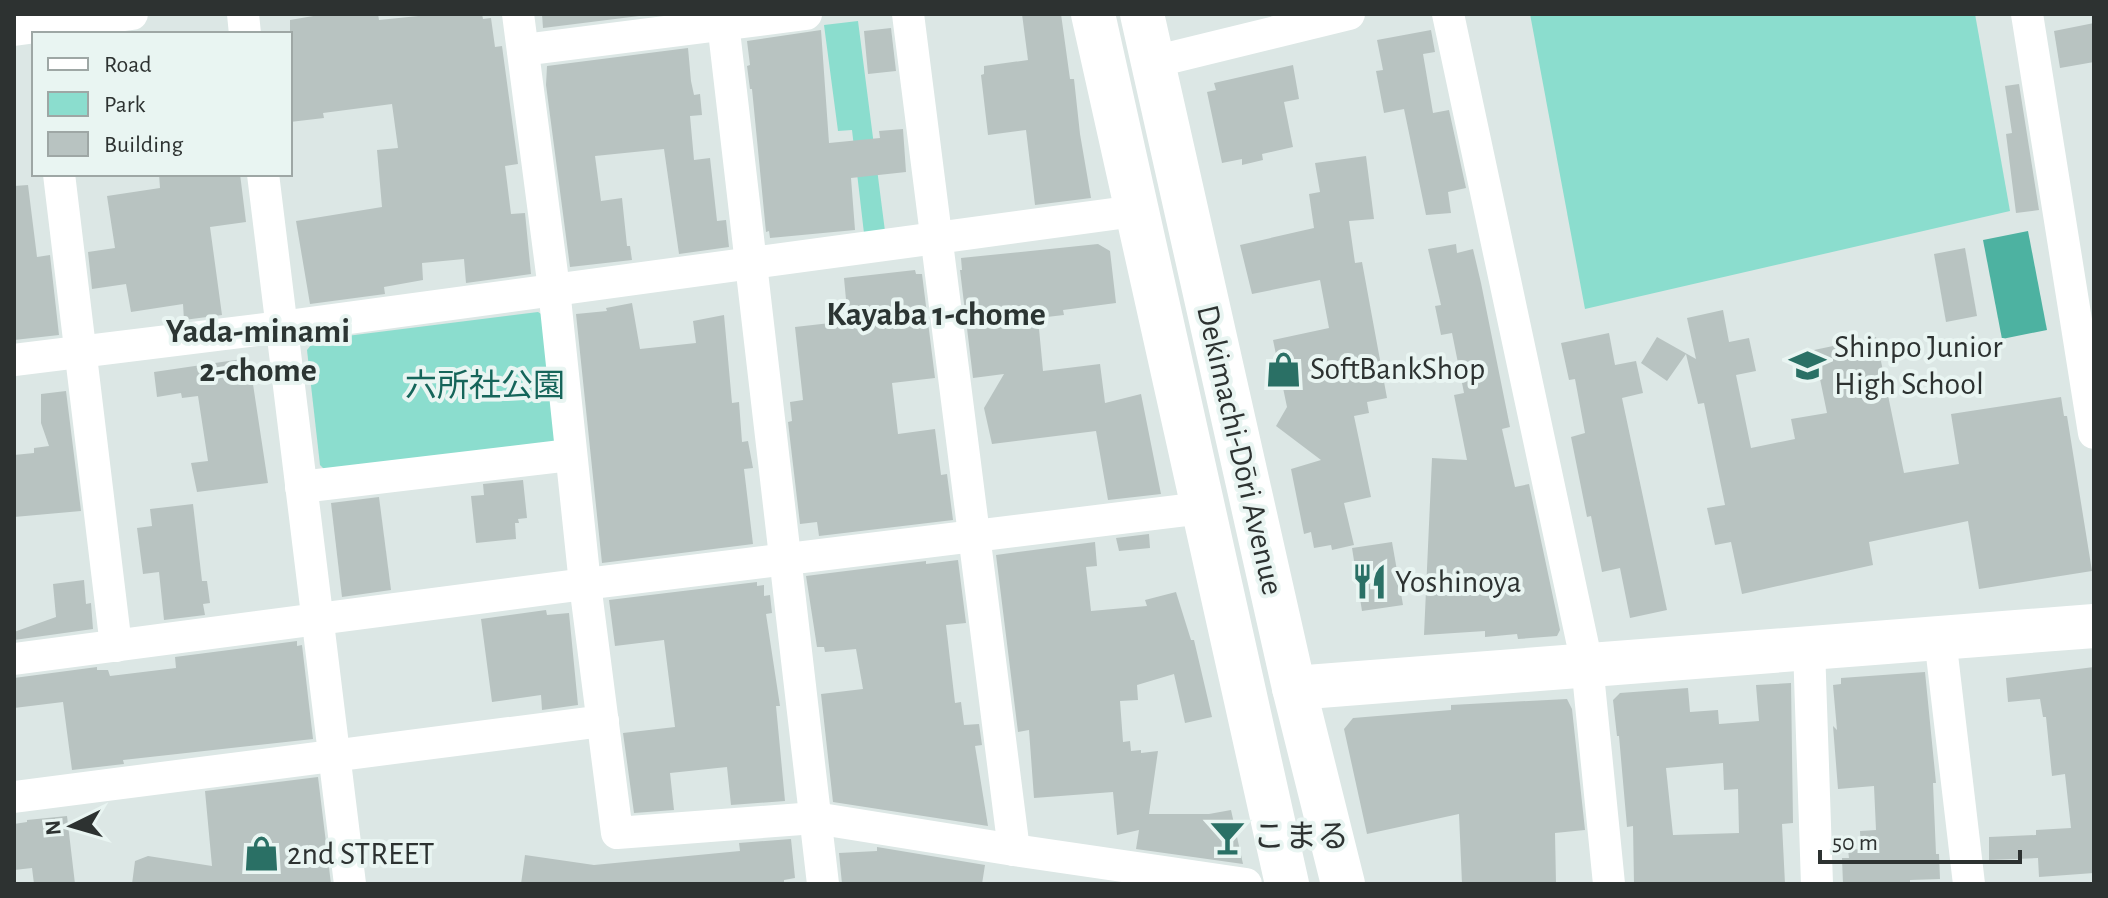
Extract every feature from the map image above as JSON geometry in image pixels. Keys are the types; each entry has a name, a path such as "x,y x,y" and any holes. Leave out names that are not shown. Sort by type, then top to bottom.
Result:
{"main road":[{"name":"Dekimachi-Dōri Avenue","path":"1093,14 1287,884"},
{"name":"Dekimachi-Dōri Avenue","path":"1142,14 1294,688 1343,884"},
{"path":"1294,688 2094,626"}],"street":[{"path":"35,26 132,14"},
{"path":"518,14 554,289 570,455 617,833 815,818 1246,884"},
{"path":"523,50 722,19 806,14"},
{"path":"908,14 1014,850"},
{"path":"1153,62 1349,14"},
{"path":"1448,14 1587,664 1609,884"},
{"path":"2027,14 2094,433"},
{"path":"722,19 823,884"},
{"path":"59,176 116,646"},
{"path":"263,176 350,884"},
{"path":"14,360 282,327 1135,211"},
{"path":"301,487 570,455"},
{"path":"14,659 585,584 1202,508"},
{"path":"1940,638 1969,884"},
{"path":"1809,647 1817,884"},
{"path":"14,797 603,721"}],"green space":[{"path":"1530,14 1975,14 2010,211 1585,309"},
{"path":"858,21 886,239 865,242 852,130 838,131 824,25"},
{"name":"六所社公園","path":"538,312 546,317 558,437 550,446 327,472 320,465 307,350 315,340"}],"shaded area":[{"path":"2028,231 2047,330 2002,339 1983,240"}],"building":[{"path":"325,14 378,14 379,20 438,14 482,14 483,19 491,18 495,47 502,46 518,164 505,166 511,214 525,213 531,274 466,283 464,259 422,263 423,280 384,287 385,294 310,304 296,221 382,207 377,150 398,148 392,104 323,113 324,118 292,122 290,20"},
{"path":"542,14 655,14 543,28"},
{"path":"1022,14 1061,14 1091,198 1035,205 1026,130 988,135 981,75 984,74 984,66 1028,60"},
{"path":"2094,23 2094,62 2060,68 2054,31"},
{"path":"891,28 896,71 868,74 864,31"},
{"path":"821,30 829,143 880,138 879,131 903,129 906,172 851,178 855,230 770,238 769,231 766,232 747,66 750,65 747,41"},
{"path":"1431,30 1435,52 1423,54 1433,113 1449,110 1466,188 1448,192 1451,213 1426,215 1404,109 1384,113 1376,71 1383,70 1377,40"},
{"path":"688,48 691,81 694,95 700,94 702,115 690,116 694,160 710,158 717,221 726,220 729,247 679,254 664,149 595,156 601,201 622,198 627,246 630,246 632,260 570,267 546,85 547,66"},
{"path":"1293,65 1299,99 1284,102 1293,147 1262,154 1263,160 1242,165 1242,159 1222,163 1207,92 1216,90 1214,83"},
{"path":"2019,84 2039,210 2016,213 2006,134 2012,133 2005,86"},
{"path":"1366,156 1374,219 1349,221 1355,263 1362,262 1387,398 1367,402 1369,413 1354,416 1371,497 1344,503 1354,545 1332,550 1331,545 1314,548 1311,532 1304,534 1291,469 1321,460 1276,426 1287,407 1273,340 1329,328 1320,280 1252,294 1240,245 1314,228 1309,194 1320,192 1315,163"},
{"path":"159,176 240,176 246,222 210,227 222,315 184,320 183,304 131,312 126,284 92,289 88,252 115,248 107,196 160,188"},
{"path":"28,185 37,257 50,255 59,335 14,340 14,186"},
{"path":"1098,244 1110,251 1116,303 1063,310 1064,315 1038,318 1043,371 1100,364 1105,403 1141,394 1161,494 1108,500 1096,431 992,444 984,408 1004,374 973,378 961,258"},
{"path":"1456,244 1457,253 1473,249 1510,427 1502,429 1515,487 1529,484 1560,630 1557,636 1518,639 1517,634 1485,637 1485,631 1424,635 1432,458 1467,460 1454,395 1464,393 1452,333 1441,335 1435,306 1441,305 1428,249"},
{"path":"1965,248 1977,316 1946,322 1934,254"},
{"path":"915,270 916,274 922,274 935,378 892,383 898,434 935,429 941,475 947,474 953,520 819,536 817,522 800,524 788,422 792,421 790,402 803,400 795,327 848,321 844,278"},
{"path":"632,303 640,349 696,343 693,321 724,315 732,403 739,402 742,442 748,441 753,468 744,469 753,544 602,563 576,314 607,311 606,308"},
{"path":"1723,310 1729,342 1749,338 1756,371 1736,375 1751,448 1795,439 1791,419 1827,413 1814,350 1876,337 1904,473 1959,464 1951,414 2061,397 2064,416 2067,416 2092,571 1979,589 1968,521 1869,542 1873,565 1742,594 1731,542 1715,545 1707,508 1725,505 1704,403 1698,404 1686,354 1667,381 1641,363 1657,337 1696,359 1687,318"},
{"path":"1609,333 1615,365 1636,361 1643,393 1622,398 1667,610 1630,618 1620,568 1602,572 1591,516 1587,517 1571,437 1585,433 1575,379 1569,380 1561,343"},
{"path":"249,358 268,483 197,492 191,463 208,461 198,396 182,398 181,393 157,397 154,372"},
{"path":"66,391 81,511 14,517 14,455 34,453 34,448 49,446 41,423 41,394"},
{"path":"523,480 527,518 518,519 519,523 515,523 516,539 476,543 471,496 484,495 483,484"},
{"path":"379,497 391,590 342,597 331,503"},
{"path":"193,504 202,581 207,581 210,603 203,604 205,615 164,620 159,572 143,574 137,528 152,526 150,509"},
{"path":"1149,534 1150,548 1119,551 1116,538"},
{"path":"1095,542 1097,566 1086,567 1091,611 1147,606 1145,600 1176,592 1191,640 1194,640 1212,717 1185,723 1174,674 1137,685 1138,700 1120,701 1123,742 1130,741 1131,751 1158,751 1149,814 1209,814 1231,810 1243,864 1136,849 1139,830 1117,835 1113,792 1034,798 1029,730 1018,732 996,555"},
{"path":"1392,542 1403,605 1362,611 1352,548"},
{"path":"958,560 966,623 946,625 955,703 961,702 964,725 979,724 982,745 975,746 988,826 833,802 821,694 863,689 856,649 825,652 824,647 817,647 806,576"},
{"path":"84,580 86,604 91,603 93,629 14,640 14,632 56,617 53,584"},
{"path":"757,582 757,586 764,585 764,596 770,595 772,613 766,614 780,706 776,706 785,801 731,805 727,767 670,773 674,810 634,813 623,733 675,727 664,640 615,646 609,600"},
{"path":"546,610 547,615 569,613 578,705 542,710 541,695 492,702 481,619"},
{"path":"297,641 297,646 302,645 313,739 123,760 124,764 72,770 63,702 14,708 14,678 97,667 97,670 108,670 110,676 176,668 175,657"},
{"path":"2094,667 2094,873 2039,877 2038,858 1989,860 1989,837 2036,835 2036,830 2071,828 2065,774 2052,776 2046,717 2043,717 2040,699 2008,702 2006,678"},
{"path":"1925,672 1936,783 1933,783 1940,879 1910,880 1910,884 1843,884 1842,858 1849,858 1848,850 1861,849 1860,831 1876,830 1874,786 1838,789 1833,685 1841,684 1841,678"},
{"path":"1791,683 1793,823 1782,824 1785,884 1634,884 1633,826 1627,827 1613,700 1620,693 1688,688 1690,712 1718,710 1719,724 1759,721 1756,685","holes":["1723,763 1724,790 1738,789 1739,833 1673,835 1666,768"]},
{"path":"1567,699 1572,709 1585,830 1555,833 1556,884 1462,884 1459,814 1367,834 1344,729 1353,718 1451,710 1451,705"},
{"path":"318,777 331,884 132,884 135,861 148,856 212,866 205,791"},
{"path":"67,816 75,884 34,884 32,868 14,870 14,824"},
{"path":"791,839 795,878 784,880 784,884 521,884 525,855 594,865 740,851 739,843"},
{"path":"877,847 985,865 982,884 842,884 839,853 877,851"}],"place":[{"name":"Shinpo Junior High School","path":"1808,365"},
{"name":"SoftBankShop","path":"1284,369"},
{"name":"Yoshinoya","path":"1369,582"},
{"name":"こまる","path":"1227,837"},
{"name":"2nd STREET","path":"261,854"}],"district":[{"name":"Kayaba 1-chome","path":"936,315"},
{"name":"Yada-minami 2-chome","path":"258,352"}]}
